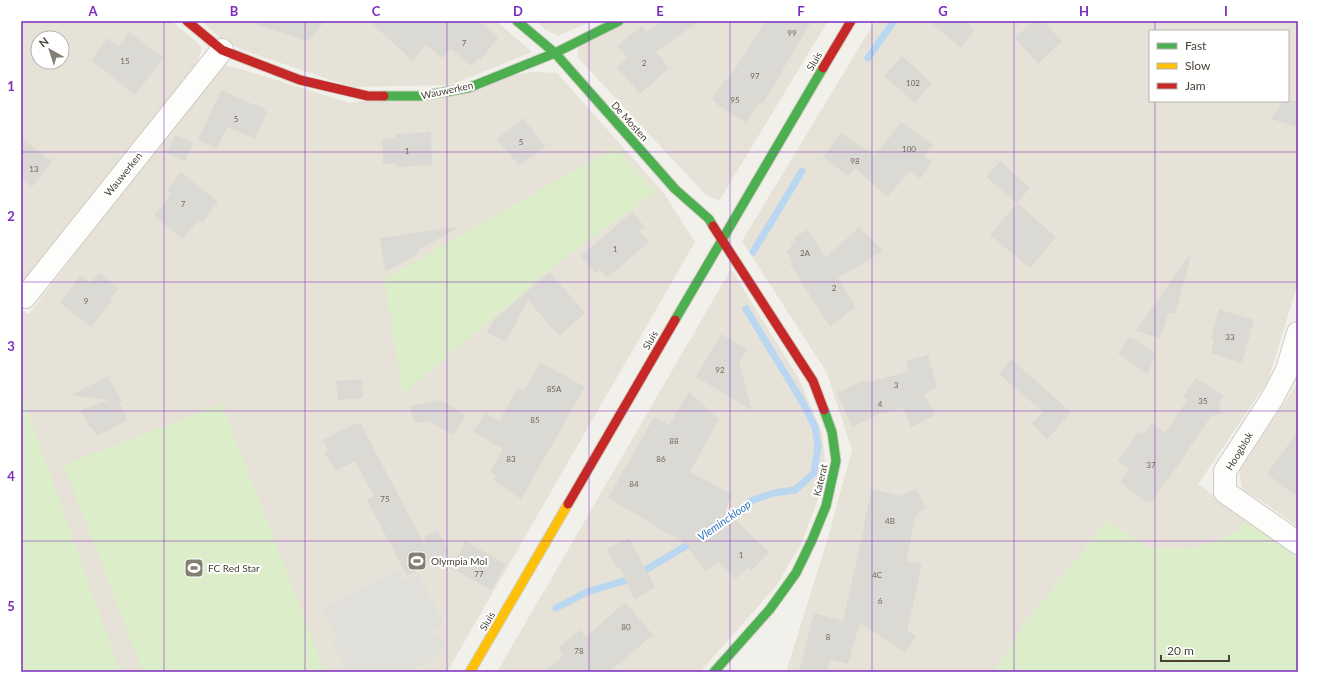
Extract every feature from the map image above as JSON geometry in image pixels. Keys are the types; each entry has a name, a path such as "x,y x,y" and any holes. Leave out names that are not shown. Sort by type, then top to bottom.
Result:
{"street":[{"name":"Wauwerken","path":"187,21 222,50 300,80 368,96 422,96 468,88 554,52 619,21"},
{"name":"De Mosten","path":"517,21 554,52 675,189 709,219 722,239"},
{"name":"Sluis","path":"470,672 722,239 851,21"},
{"name":"Wauwerken","path":"24,297 222,50"},
{"name":"Katerat","path":"714,672 770,609 796,573 826,506 836,461 832,432 812,381 722,239"},
{"name":"Hoogblok","path":"1298,333 1287,370 1273,397 1225,471 1226,492 1298,543"}],"shaded area":[{"path":"21,21 171,21 197,42 202,48 195,70 21,284"},
{"path":"200,21 496,21 532,52 451,85 352,87 242,50 223,40"},
{"path":"536,21 592,21 558,36 546,30"},
{"path":"630,21 828,21 719,201 706,195 578,58 578,48"},
{"path":"875,21 1298,21 1298,283 1268,381 1198,484 1247,520 1237,533 1193,549 1150,548 1107,521 1020,630 995,672 786,672 827,541 852,450 827,373 742,241"},
{"path":"224,65 350,103 533,72 557,73 663,192 695,242 447,672 21,672 21,310 29,314 212,74"},
{"path":"731,269 799,379 822,432 825,462 817,502 801,544 776,586 700,672 497,672"},
{"path":"1298,376 1298,527 1262,501 1242,490 1239,470 1295,387"},
{"path":"398,570 403,581 419,574 444,623 431,632 446,643 431,661 410,672 348,672 332,642 338,638 323,609"}],"green space":[{"path":"615,147 656,192 564,258 403,394 384,279"},
{"path":"21,392 120,672 21,672"},
{"name":"FC Red Star","path":"222,404 325,672 143,672 64,465"},
{"path":"1247,520 1298,558 1298,672 995,672 1020,630 1107,521 1150,548 1193,549 1237,533"}],"building":[{"path":"258,21 325,21 308,41 257,25"},
{"path":"369,21 479,21 498,38 480,60 478,58 471,66 451,49 442,58 426,45 413,61"},
{"path":"663,21 700,21 656,52 669,68 640,94 617,67 628,58 617,46 641,26 646,32"},
{"path":"766,21 812,21 782,71 783,72 762,104 759,102 746,123 719,106 712,99 725,80 727,81"},
{"path":"929,21 965,21 975,30 961,48"},
{"path":"1033,21 1043,21 1062,41 1038,64 1015,38"},
{"path":"129,32 163,58 135,95 91,60 108,38 118,46"},
{"path":"902,56 932,83 915,103 884,76"},
{"path":"221,90 254,105 259,105 267,112 255,139 227,127 217,148 198,140"},
{"path":"1298,101 1298,127 1271,119 1283,102"},
{"path":"523,118 545,146 519,166 497,139"},
{"path":"901,122 933,145 924,156 932,162 920,179 910,171 887,197 855,168 848,176 823,157 841,132 875,156"},
{"path":"431,132 432,165 396,167 396,163 383,164 382,139 395,138 395,134"},
{"path":"175,135 193,143 185,161 166,153"},
{"path":"21,137 52,162 32,187 21,178"},
{"path":"1000,161 1030,188 1017,203 986,177"},
{"path":"181,172 218,202 202,223 198,220 183,239 154,216 171,194 167,191"},
{"path":"1017,203 1056,237 1030,268 990,235"},
{"path":"632,212 645,227 639,231 649,242 607,278 600,270 596,274 581,256"},
{"path":"455,227 456,229 418,250 418,254 385,272 380,238"},
{"path":"859,227 883,251 838,278 856,308 844,315 845,316 830,327 790,264 793,262 786,251 792,247 790,244 795,241 794,238 808,229 826,258"},
{"path":"1189,255 1191,256 1175,314 1169,312 1160,338 1136,331"},
{"path":"550,272 585,313 559,336 528,300 506,342 487,332 493,321"},
{"path":"99,273 119,288 111,298 113,300 91,327 60,303 81,275 91,283"},
{"path":"1219,309 1254,320 1242,363 1211,353 1214,340 1211,338"},
{"path":"721,334 747,350 739,362 752,410 696,377"},
{"path":"1130,337 1155,353 1148,375 1118,353"},
{"path":"928,355 937,388 924,394 935,415 911,427 903,408 880,414 852,427 837,393 864,380 866,383 909,371 906,361"},
{"path":"1011,359 1071,412 1047,440 1032,423 1043,412 999,374"},
{"path":"540,362 585,387 521,499 493,480 496,476 490,472 503,449 473,432 485,413 499,421 518,388 524,391"},
{"path":"108,376 122,401 118,401 128,420 97,436 92,427 90,428 80,410 109,400 71,395"},
{"path":"1196,378 1224,396 1219,404 1221,414 1211,416 1151,503 1147,500 1146,502 1120,482 1129,469 1118,461 1138,432 1143,435 1151,423 1165,433 1187,400 1183,397"},
{"path":"362,379 363,398 338,400 336,381"},
{"path":"689,392 719,419 690,472 733,495 725,510 769,552 751,571 747,567 736,579 718,562 706,571 688,548 691,547 608,498 654,417 669,425"},
{"path":"440,400 466,415 454,435 429,421 414,423 410,406"},
{"path":"354,424 361,424 426,548 424,537 438,530 450,553 407,576 367,500 374,496 355,461 335,471 324,452 328,450 323,440"},
{"path":"1298,431 1298,497 1267,474"},
{"path":"872,489 899,496 916,489 926,508 916,515 906,561 922,564 907,631 916,636 905,652 860,623 848,664 830,659 827,672 799,672 814,613 843,621"},
{"path":"629,538 655,587 635,600 619,567 617,568 607,549"},
{"path":"465,541 506,564 492,590 451,568"},
{"path":"625,602 653,635 609,672 543,672 564,655 558,648 580,630 586,637"}],"waterway":[{"name":"Vleminckloop","path":"868,58 894,21"},
{"name":"Vleminckloop","path":"753,252 802,171"},
{"name":"Vleminckloop","path":"724,521 753,500 774,493 795,490 814,473 818,446 815,427 803,403 746,309"},
{"name":"Vleminckloop","path":"556,608 587,592 630,579 696,540"}],"traffic: fast":[{"path":"517,21 555,53 675,189 709,219 713,226"},
{"path":"384,96 422,96 468,88 555,53 619,21"},
{"path":"675,320 823,68"},
{"path":"714,672 770,609 796,573 812,540 826,506 836,461 832,432 824,410"}],"traffic: slow":[{"path":"470,672 568,504"}],"traffic: jam":[{"path":"187,21 222,50 300,80 368,96 384,96"},
{"path":"823,68 851,21"},
{"path":"713,226 813,381 824,410"},
{"path":"568,504 675,320"}],"place":[{"name":"Olympia Mol","path":"417,561"},
{"name":"FC Red Star","path":"194,568"}]}
